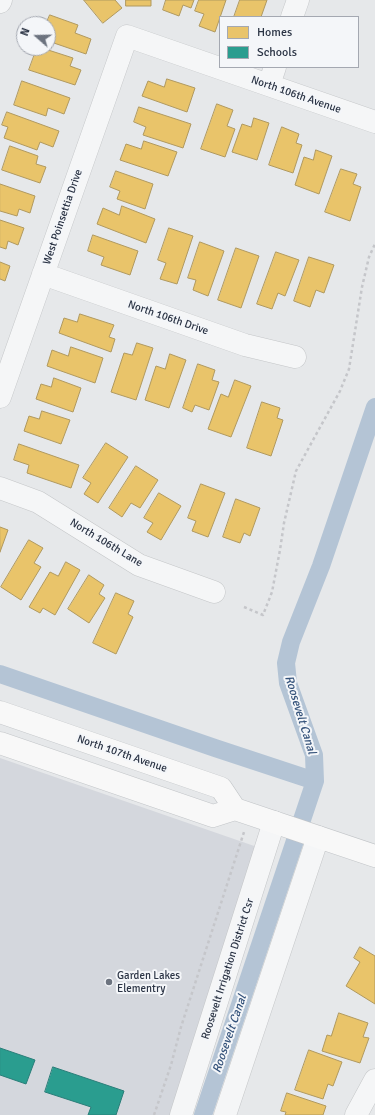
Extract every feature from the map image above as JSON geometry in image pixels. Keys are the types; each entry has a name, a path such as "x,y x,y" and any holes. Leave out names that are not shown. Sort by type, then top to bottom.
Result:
{"main road":[{"name":"North 107th Avenue","path":"0,712 220,788 243,812"},
{"path":"0,743 212,816 243,812 375,856"}],"street":[{"path":"292,16 298,0"},
{"name":"North 106th Avenue","path":"127,36 219,61"},
{"name":"West Poinsettia Drive","path":"0,397 127,36"},
{"name":"North 106th Avenue","path":"243,68 272,76 375,122"},
{"name":"North 106th Drive","path":"43,274 245,345 295,357"},
{"name":"North 106th Lane","path":"0,488 38,502 140,565 214,592"},
{"name":"Roosevelt Irrigation District Csr","path":"181,1115 277,823"},
{"path":"225,1115 318,837"},
{"path":"356,1115 375,1080"}],"path":[{"path":"244,607 263,615 272,592 284,523 296,471 340,391 349,369 362,287 369,257 375,244"},
{"path":"154,1115 171,1065 243,812"}],"shaded area":[{"name":"Garden Lakes Elementry","path":"0,758 260,848 174,1115 0,1115"}],"building: Homes":[{"path":"84,0 115,0 122,8 103,23"},
{"path":"126,0 151,0 151,6 126,6"},
{"path":"166,0 194,0 191,8 183,5 179,16 163,10"},
{"path":"199,0 226,0 220,16 219,16 215,32 199,26 204,14 195,11"},
{"path":"240,0 267,0 261,16 234,16"},
{"path":"56,17 78,25 75,33 91,39 86,54 56,44"},
{"path":"56,53 73,58 70,66 81,70 75,85 29,70 34,56 56,56"},
{"path":"167,79 195,88 187,112 142,96 148,81 164,87"},
{"path":"22,81 70,98 64,114 48,108 46,116 14,105"},
{"path":"217,104 233,110 227,126 235,129 225,157 201,149"},
{"path":"139,107 191,124 183,148 143,135 146,127 134,122"},
{"path":"7,112 59,131 53,147 40,142 37,150 4,138 8,127 2,125"},
{"path":"254,118 269,123 257,160 232,152 242,124 251,127"},
{"path":"282,127 299,134 296,143 302,145 293,173 269,165"},
{"path":"144,141 177,152 168,176 120,160 126,144 141,149"},
{"path":"10,146 38,156 36,164 46,167 40,183 2,170"},
{"path":"316,150 332,156 319,194 295,185 304,157 313,160"},
{"path":"341,169 357,174 353,184 361,187 350,221 325,212"},
{"path":"116,171 153,184 145,209 117,199 120,191 110,187"},
{"path":"0,184 35,196 30,213 19,209 17,216 0,211"},
{"path":"122,206 155,219 146,243 97,224 103,208 119,215"},
{"path":"0,220 24,228 18,245 8,241 6,249 0,247"},
{"path":"169,228 193,236 177,284 160,279 166,263 158,260"},
{"path":"93,235 138,251 130,275 101,265 104,257 88,251"},
{"path":"200,242 224,251 208,296 193,290 196,280 188,278"},
{"path":"236,248 259,256 241,308 218,300"},
{"path":"276,252 299,260 285,296 278,293 272,309 257,304"},
{"path":"309,257 334,265 324,293 316,290 310,307 294,301"},
{"path":"0,262 10,266 5,281 0,279"},
{"path":"80,314 114,325 109,337 115,339 111,352 59,333 64,318 77,322"},
{"path":"137,343 153,348 136,400 111,392 124,353 132,355"},
{"path":"71,347 103,358 95,383 47,366 52,350 68,356"},
{"path":"170,354 186,360 169,408 145,400 156,366 165,369"},
{"path":"198,364 215,370 212,380 219,382 209,410 195,405 192,412 183,408"},
{"path":"54,378 81,388 73,412 36,399 41,384 51,387"},
{"path":"235,380 251,386 231,437 208,429 221,394 228,397"},
{"path":"262,402 280,408 277,418 283,420 271,456 247,448"},
{"path":"42,411 70,420 61,444 24,431 29,416 39,419"},
{"path":"106,443 128,457 98,503 84,494 91,483 83,478"},
{"path":"19,444 79,465 71,488 27,473 29,465 14,460"},
{"path":"136,466 158,480 140,508 131,503 122,517 109,508"},
{"path":"201,484 225,493 208,537 192,531 196,521 188,518"},
{"path":"159,493 181,506 161,540 147,532 153,523 144,518"},
{"path":"236,499 260,508 250,536 244,533 240,543 223,537"},
{"path":"0,527 8,530 0,552"},
{"path":"29,540 43,548 34,563 41,567 21,600 1,587"},
{"path":"66,562 80,570 55,615 43,608 40,613 29,607 50,572 58,576"},
{"path":"89,575 104,585 99,594 105,598 89,623 68,609"},
{"path":"116,593 134,601 128,614 133,617 116,654 93,643"},
{"path":"360,947 375,956 375,1004 346,986 360,962 354,958"},
{"path":"339,1013 368,1023 363,1037 369,1038 360,1063 322,1051 327,1035 331,1036"},
{"path":"309,1050 342,1062 333,1086 328,1084 323,1099 295,1090"},
{"path":"287,1093 326,1106 323,1115 285,1115 286,1112 281,1111"}],"building: Schools":[{"path":"0,1048 35,1060 26,1084 0,1075"},
{"path":"53,1067 124,1091 116,1115 88,1115 91,1107 45,1092"}],"waterway":[{"name":"Roosevelt Canal","path":"203,1115 315,781 314,755 288,683 286,663 291,642 321,566 375,407"},
{"path":"0,674 315,781"}],"place":[{"name":"Garden Lakes Elementry","path":"109,982"}]}
